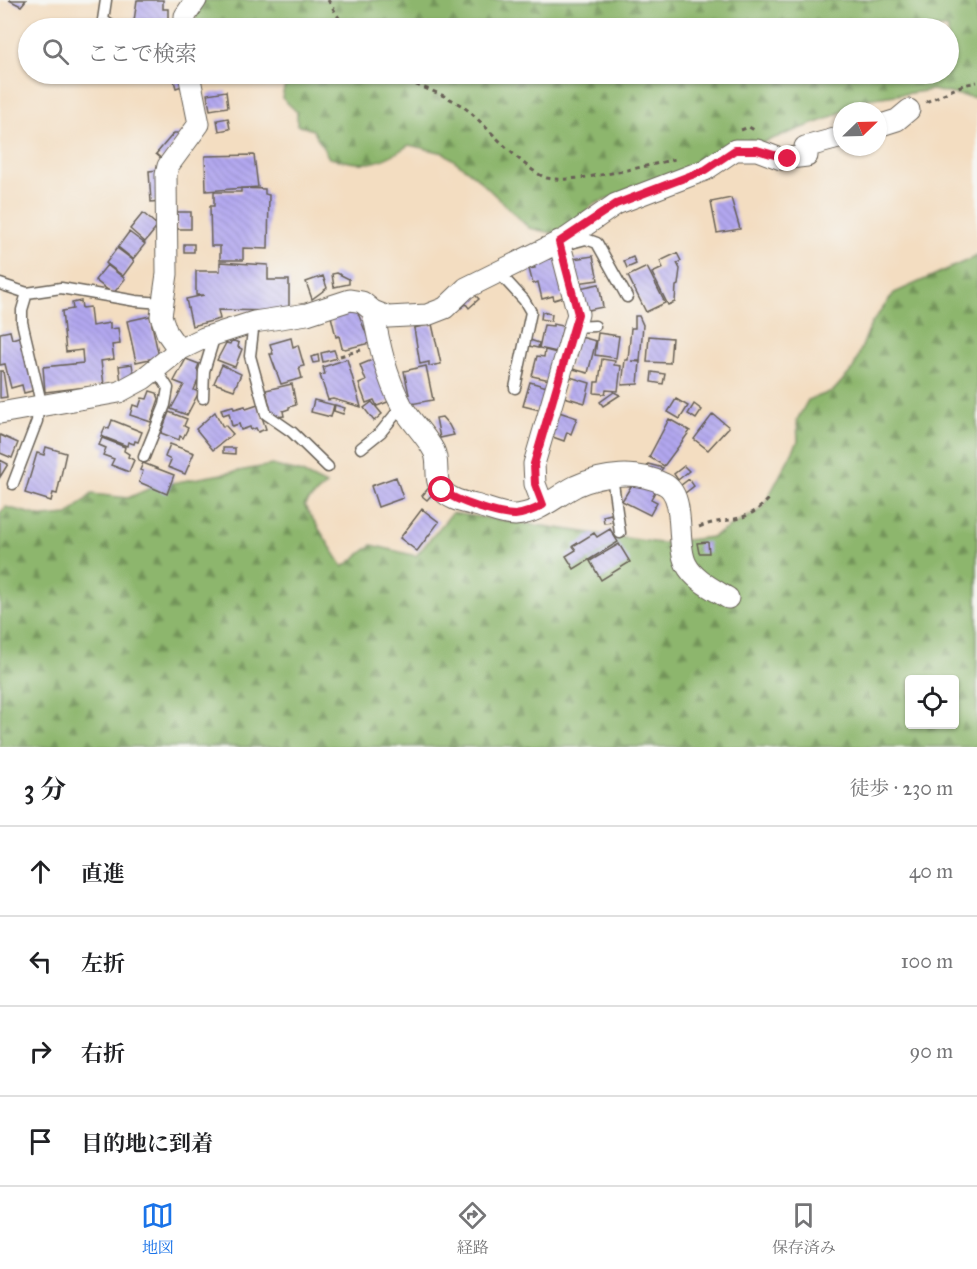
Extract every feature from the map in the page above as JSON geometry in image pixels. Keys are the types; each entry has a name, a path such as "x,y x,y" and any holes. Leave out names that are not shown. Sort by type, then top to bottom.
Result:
{"street":[{"path":"179,350 164,325 161,303 165,294 167,274 168,166 199,124 191,84"},
{"path":"887,123 897,120 909,110"},
{"path":"0,413 119,392 156,369 179,350 215,335 254,322 307,314 354,299 373,311 388,316 427,315 445,308 466,288 560,243 616,204 705,170 735,150 757,150 788,159 807,156 805,147 833,139"},
{"path":"543,505 535,484 534,464 585,326 578,314 560,243"},
{"path":"373,311 385,366 402,406 434,452 436,478 442,490 451,498 514,515 530,512 576,487 601,477 643,476 670,487 678,504 680,545 686,564 695,576 728,598"}],"lane":[{"path":"103,18 106,0"},
{"path":"560,243 586,239 597,243 627,297"},
{"path":"499,273 524,300 531,312 515,388"},
{"path":"0,284 27,292 61,288 114,298 161,303"},
{"path":"14,484 40,407 22,322 22,310 27,292"},
{"path":"254,322 250,356 266,414 292,432 328,467"},
{"path":"203,398 204,371 215,335"},
{"path":"144,457 165,405 168,388 156,369"},
{"path":"361,448 381,432 402,406"},
{"path":"612,476 620,533"}],"path":[{"path":"328,0 339,18"},
{"path":"909,110 963,85 977,82"},
{"path":"412,84 470,111 496,137 546,177 574,178 620,171 682,157"},
{"path":"736,133 749,127 761,136"},
{"path":"680,545 695,529 743,519 759,510 770,498"}],"green space":[{"path":"195,0 977,0 977,98 932,90 867,99 861,102 833,102 833,116 827,119 594,204 561,235 529,228 475,176 444,153 409,145 388,157 370,163 329,158 313,130 297,125 297,112 282,98 284,88 288,84 959,84 959,18 196,18"},
{"path":"977,256 977,747 0,747 0,513 6,507 44,517 68,515 92,494 128,498 155,486 272,465 302,473 326,485 304,505 343,567 372,545 416,556 452,513 660,543 712,537 762,509 798,441 797,420 808,400 833,391 853,369 871,324 894,293"}],"building":[{"path":"9,0 26,0 21,6"},
{"path":"137,0 163,0 163,9 168,9 168,18 134,18"},
{"path":"175,84 185,84 185,85 176,88"},
{"path":"226,91 228,107 210,110 207,94"},
{"path":"228,118 230,129 219,131 217,120"},
{"path":"174,133 182,133 163,160 156,154"},
{"path":"254,155 258,187 206,191 205,156"},
{"path":"158,170 160,201 151,202 149,171"},
{"path":"241,188 265,189 265,194 269,195 268,249 243,248 243,260 220,260 220,246 211,246 210,206 214,206 214,192 241,192"},
{"path":"731,198 740,229 717,233 711,202"},
{"path":"177,212 191,212 191,229 177,229"},
{"path":"143,213 158,226 145,242 130,229"},
{"path":"129,232 145,244 133,259 118,247"},
{"path":"184,244 194,244 194,252 184,252"},
{"path":"117,248 134,261 123,276 106,263"},
{"path":"677,253 681,261 677,263 680,269 678,285 675,302 668,305 652,273 663,268 660,261"},
{"path":"549,255 549,259 556,257 564,297 554,300 553,296 542,299 538,282 533,284 529,269 535,268 533,263"},
{"path":"593,256 598,280 577,283 573,259"},
{"path":"633,257 636,264 627,268 624,261"},
{"path":"220,262 268,265 268,280 289,280 289,311 218,310 220,319 192,326 186,299 204,295 196,295 196,271 220,271"},
{"path":"107,265 125,279 113,294 95,280"},
{"path":"647,267 665,303 646,312 628,276"},
{"path":"337,273 349,279 349,284 334,287 332,274"},
{"path":"323,276 327,288 312,299 306,282"},
{"path":"599,284 603,307 583,311 579,288"},
{"path":"471,291 479,299 469,308 466,304 461,308 457,303"},
{"path":"81,301 82,308 90,307 92,326 110,323 110,329 118,328 120,344 112,345 114,359 101,361 104,385 45,392 43,367 83,363 82,350 66,352 62,311 73,309 72,303"},
{"path":"355,306 370,343 345,349 342,348 339,336 336,337 330,312"},
{"path":"542,312 552,314 551,321 541,319"},
{"path":"150,316 159,357 136,362 127,321"},
{"path":"635,316 639,316 643,325 640,361 631,361 640,362 638,384 622,385 625,360 628,360 631,328 635,328"},
{"path":"432,324 441,364 429,366 429,362 420,364 414,328"},
{"path":"553,324 563,326 557,352 539,348 544,325 553,326"},
{"path":"10,331 12,339 22,336 36,390 24,393 22,385 11,388 5,364 0,365 0,333"},
{"path":"598,333 619,336 616,358 595,355"},
{"path":"577,336 596,341 588,373 569,368"},
{"path":"649,336 672,338 670,363 647,362"},
{"path":"291,338 293,347 298,345 304,366 299,367 302,378 281,384 270,354 273,354 270,344"},
{"path":"232,340 239,343 238,347 242,349 235,367 217,360 226,343 230,344"},
{"path":"530,340 539,343 538,348 529,346"},
{"path":"334,350 337,358 323,362 321,353"},
{"path":"545,350 557,353 550,380 532,376 537,356 544,357"},
{"path":"318,355 319,362 313,363 311,357"},
{"path":"377,358 393,400 377,406 374,400 366,403 359,384 366,381 360,365"},
{"path":"186,359 199,364 197,369 200,375 194,390 199,392 187,415 171,409 184,385 174,381"},
{"path":"347,359 361,407 333,399 328,400 320,375 325,374 323,367"},
{"path":"602,359 615,361 614,365 621,366 618,391 606,390 605,394 594,393 595,382 599,382"},
{"path":"132,364 134,377 121,383 119,366"},
{"path":"222,365 241,374 234,390 214,383"},
{"path":"426,366 433,400 411,404 404,371"},
{"path":"0,371 3,371 7,397 0,398"},
{"path":"652,372 665,374 663,384 651,382"},
{"path":"570,377 590,383 585,403 564,397"},
{"path":"530,382 547,387 540,410 523,406"},
{"path":"292,384 296,405 283,411 284,416 277,417 271,413 266,390"},
{"path":"150,391 157,393 159,399 151,422 130,415 133,405 139,407 142,398 147,399"},
{"path":"614,392 620,395 603,406 600,402"},
{"path":"676,399 688,406 680,419 668,412"},
{"path":"314,400 334,405 331,417 311,412"},
{"path":"372,402 382,414 374,421 364,408"},
{"path":"694,404 702,410 696,419 688,414"},
{"path":"258,405 266,429 258,432 256,428 251,430 250,427 241,430 239,424 232,426 229,413 223,415 221,409 245,406 246,409"},
{"path":"335,405 345,408 343,414 334,411"},
{"path":"169,412 187,419 184,426 188,428 183,438 180,436 179,440 161,433"},
{"path":"215,412 223,427 225,425 233,434 213,450 196,429"},
{"path":"559,412 577,418 571,434 567,432 564,441 550,436"},
{"path":"713,414 729,427 708,450 694,439"},
{"path":"442,417 454,435 440,438 436,418"},
{"path":"669,419 690,431 664,466 649,457"},
{"path":"112,420 142,432 138,442 135,441 134,444 128,442 127,446 101,436 105,427 109,429"},
{"path":"0,435 18,443 12,458 0,453"},
{"path":"102,438 125,447 124,451 129,454 128,457 134,460 129,472 111,465 114,459 103,455 106,448 99,445"},
{"path":"170,444 194,453 185,474 168,467 171,460 165,457"},
{"path":"46,447 66,453 57,494 53,493 51,501 25,493 37,453 44,455"},
{"path":"223,448 235,448 235,454 223,453"},
{"path":"0,460 8,464 0,477"},
{"path":"143,463 174,475 167,494 139,482"},
{"path":"648,464 663,468 658,474 646,471"},
{"path":"684,466 689,471 678,480 674,474"},
{"path":"396,477 403,498 378,507 371,486"},
{"path":"689,479 694,486 685,493 680,486"},
{"path":"633,483 656,490 651,499 657,502 650,515 622,501"},
{"path":"431,485 436,490 427,500 422,496"},
{"path":"422,509 439,522 417,551 400,538"},
{"path":"611,514 613,522 604,523 603,516"},
{"path":"610,529 618,542 574,569 566,556 576,550 573,546 594,533 597,537"},
{"path":"708,542 709,553 699,553 697,543"},
{"path":"619,544 630,562 601,580 590,561"}],"route":[{"path":"442,490 451,498 514,515 530,512 543,505 535,484 534,464 578,314 559,242 616,204 705,170 735,150 757,150 781,159 788,159"}]}
